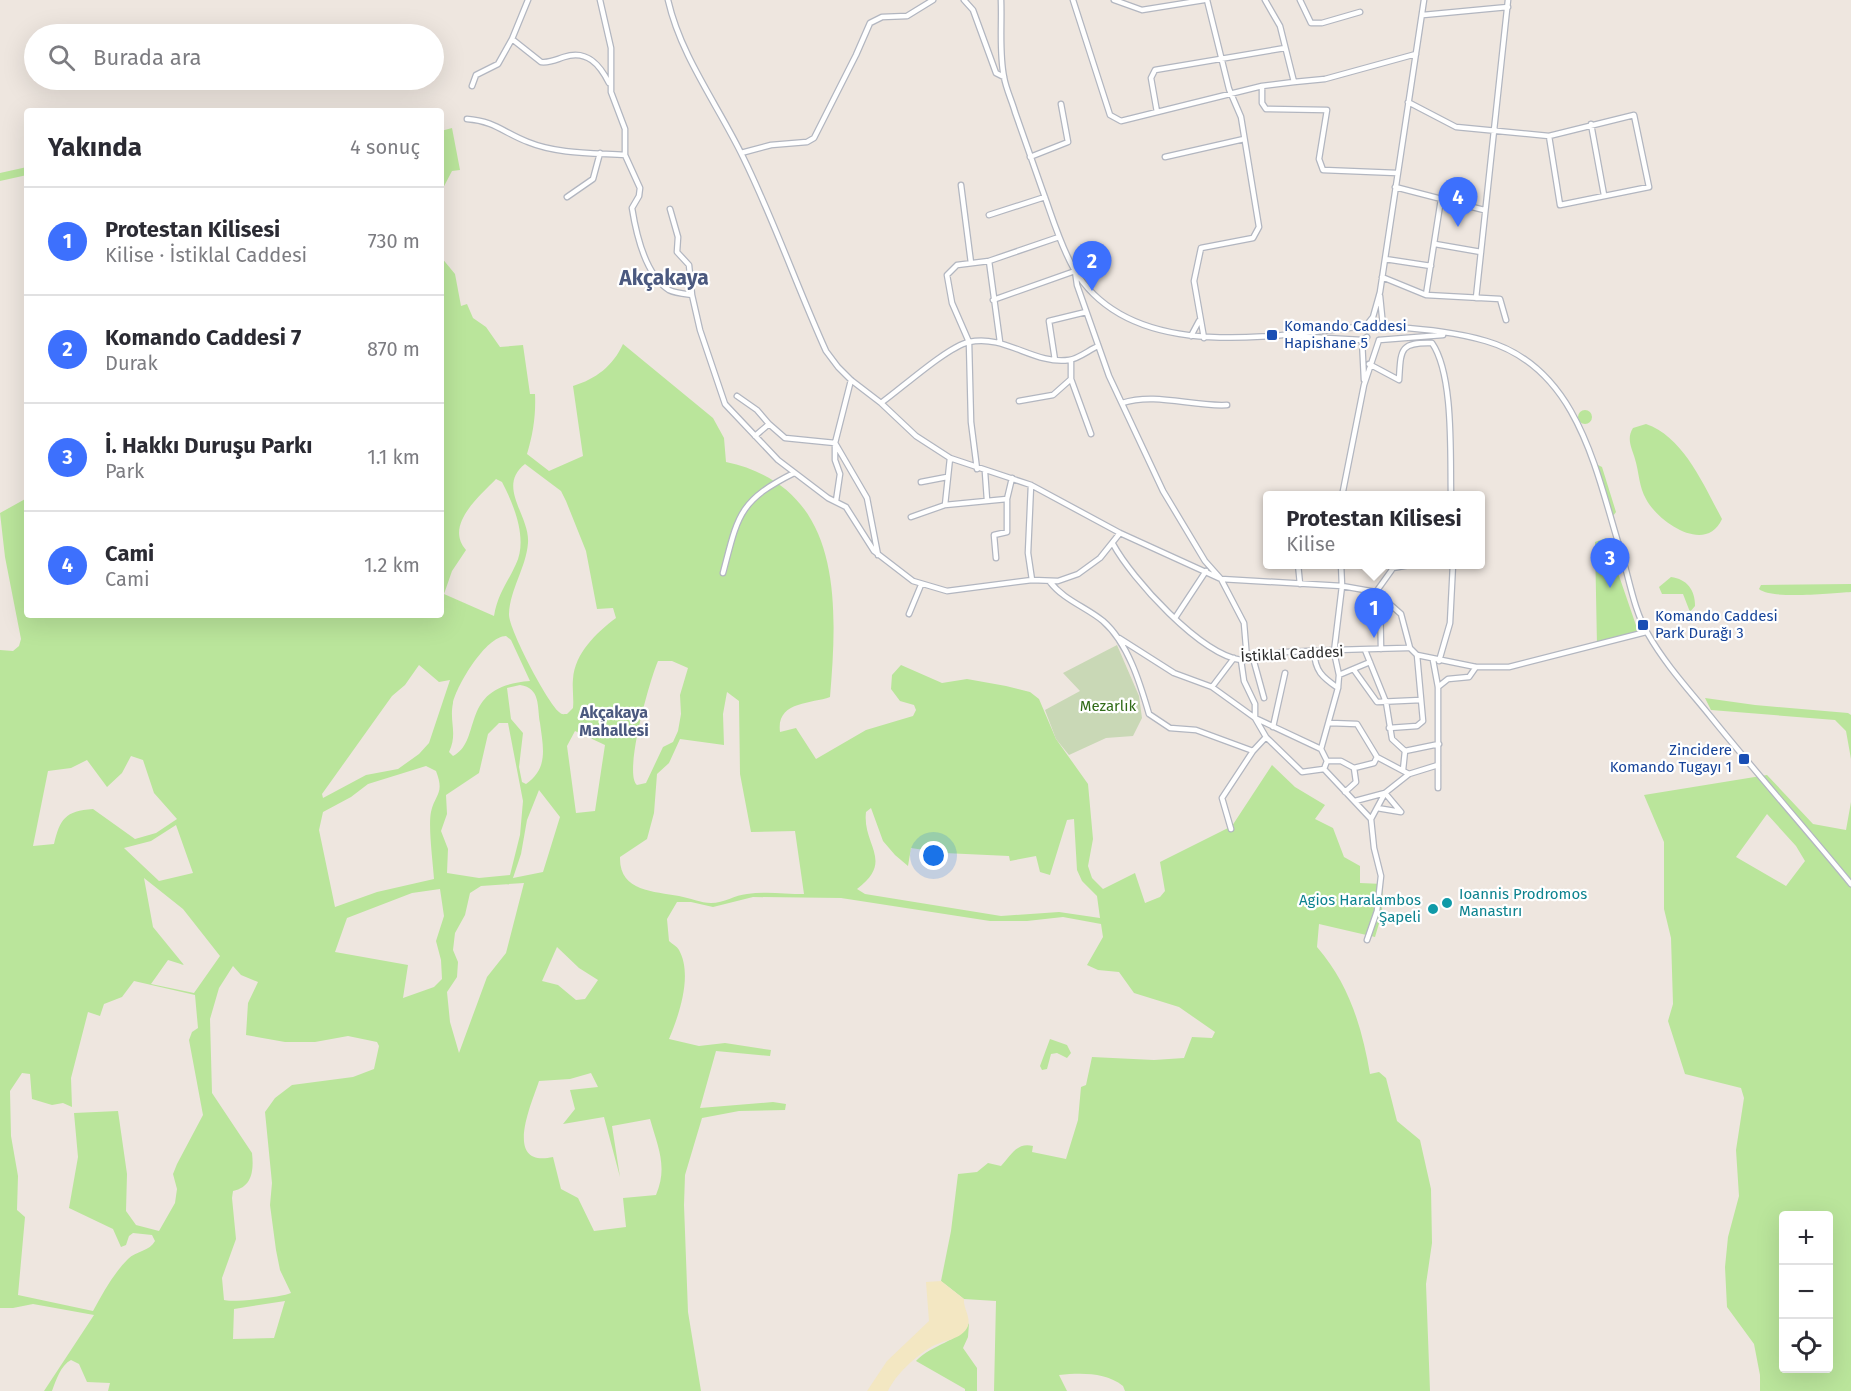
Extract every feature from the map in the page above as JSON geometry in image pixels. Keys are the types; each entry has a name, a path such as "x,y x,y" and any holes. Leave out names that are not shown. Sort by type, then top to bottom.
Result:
{"street":[{"path":"472,86 476,75 498,64 512,39 528,0"},
{"path":"600,0 610,41 611,85"},
{"path":"668,0 690,60 768,208 826,351 838,368 851,380 881,403 916,436 950,458 985,472 1031,485 1120,533 1221,579 1342,586 1376,592 1401,614 1410,648 1417,655 1436,661 1476,667 1509,666 1646,632"},
{"path":"741,153 771,145 807,142 814,138 870,23 882,17 907,16 933,0"},
{"path":"964,0 973,10 996,73 1004,77"},
{"path":"1001,0 1004,77 1059,237 1075,271 1098,346 1163,491 1205,561 1221,579 1244,623 1247,659 1244,681 1255,705 1255,718 1266,737 1302,772 1324,769"},
{"path":"1073,0 1110,115 1121,121 1262,86 1325,79 1416,54"},
{"path":"1114,0 1142,10 1204,0 1231,93 1239,112 1256,198 1258,232 1253,238 1201,248 1194,280 1204,338"},
{"path":"1129,7 1130,0"},
{"path":"1265,0 1280,26 1294,82"},
{"path":"1300,0 1311,23 1322,23 1360,12"},
{"path":"1364,385 1364,339 1380,292 1424,0"},
{"path":"1476,298 1508,0"},
{"path":"1423,15 1508,7"},
{"path":"512,39 540,62 548,63 576,55 599,64 611,62"},
{"path":"1157,112 1151,78 1153,71 1285,48"},
{"path":"599,64 611,85 625,129 625,155 640,188 639,196 632,208 635,227 652,270 669,290 692,295"},
{"path":"1262,86 1262,103 1266,109 1327,110 1319,159 1323,170 1397,173"},
{"path":"1408,102 1456,127 1549,136 1634,115 1649,187 1560,205 1549,136"},
{"path":"1030,156 1068,142 1061,104"},
{"path":"467,119 484,120 526,142 541,147 625,155"},
{"path":"1592,124 1604,195"},
{"path":"1165,157 1244,139"},
{"path":"567,196 593,179 600,153"},
{"path":"961,185 971,263"},
{"path":"1395,187 1484,210"},
{"path":"989,215 1045,197"},
{"path":"1426,295 1441,199"},
{"path":"670,209 678,237 677,252 689,265 692,295 700,330 723,401 794,473 850,512 878,555 907,578 921,585 947,591 1032,580 1050,582 1078,574 1100,558 1120,533"},
{"path":"977,469 971,422 969,342 952,303 947,275 957,265 989,261 1059,237"},
{"path":"1435,244 1481,252"},
{"path":"1385,259 1431,266"},
{"path":"989,261 1000,342"},
{"path":"993,300 1075,271"},
{"path":"1075,271 1092,291 1111,307 1139,323 1168,333 1204,338 1367,327 1461,335 1512,351 1534,366 1571,407 1586,439 1646,632 1682,681 1763,781 1851,884"},
{"path":"1382,277 1426,295 1500,299 1506,320"},
{"path":"1343,491 1364,385 1381,328 1380,292"},
{"path":"1055,360 1049,321 1086,312"},
{"path":"1191,336 1199,318"},
{"path":"1272,335 1372,340 1461,335"},
{"path":"881,403 953,350 969,342 1000,342 1055,360 1071,360 1098,346"},
{"path":"1370,364 1399,380 1401,354 1406,346 1414,342 1432,343 1438,352 1446,377 1451,491"},
{"path":"1071,360 1071,379 1091,434"},
{"path":"1019,401 1053,395 1071,379"},
{"path":"836,501 840,474 835,459 835,443 851,380"},
{"path":"737,396 757,410 785,438 835,443 849,463 867,498 878,555"},
{"path":"1122,403 1147,398 1199,405 1227,405"},
{"path":"756,436 769,424"},
{"path":"945,505 950,458"},
{"path":"985,472 987,500"},
{"path":"723,573 738,517 763,489 794,473"},
{"path":"921,482 947,477"},
{"path":"996,558 994,535 1007,532 1007,500 1012,478"},
{"path":"1031,485 1028,553 1032,580"},
{"path":"911,517 945,505 1007,500"},
{"name":"İstiklal Caddesi","path":"1113,544 1149,594 1174,618 1209,645 1234,658 1247,659 1283,652 1410,648"},
{"path":"1298,569 1300,584"},
{"path":"1321,749 1338,688 1339,675 1334,652 1342,586 1341,569"},
{"path":"1376,592 1392,569"},
{"path":"1438,788 1436,661 1450,623 1453,569"},
{"path":"1174,618 1206,571"},
{"path":"1050,582 1057,591 1103,621 1119,638 1174,673 1212,687 1241,705 1255,718 1321,749 1327,761 1324,769"},
{"path":"909,614 921,585"},
{"path":"1380,597 1381,649"},
{"path":"1119,638 1142,690 1149,714 1170,728 1196,730 1253,751"},
{"path":"1365,650 1386,702 1392,739 1405,751"},
{"path":"1314,651 1314,665 1321,676 1338,688"},
{"path":"1389,728 1417,726 1423,721 1417,655"},
{"path":"1212,687 1234,658"},
{"path":"1247,659 1264,698"},
{"path":"1339,675 1370,662"},
{"path":"1438,687 1448,679 1469,677 1476,667"},
{"path":"1354,670 1377,702 1421,700"},
{"path":"1273,727 1285,673"},
{"path":"1330,723 1357,724 1377,757 1409,774"},
{"path":"1231,829 1222,798 1253,751 1266,737"},
{"path":"1405,751 1439,744"},
{"path":"1403,770 1405,751"},
{"path":"1327,761 1341,761 1354,768 1374,763 1377,757"},
{"path":"1355,801 1385,793 1409,774 1438,765"},
{"path":"1345,792 1356,782 1354,768"},
{"path":"1324,769 1371,819"},
{"path":"1366,940 1377,911 1381,876 1374,848 1371,819 1385,793"},
{"path":"1377,808 1401,812 1385,793"}],"green space":[{"path":"452,128 460,170 452,171 444,186 444,130"},
{"path":"24,168 24,176 0,181 0,173"},
{"path":"444,261 455,274 461,306 467,304 473,318 486,327 500,347 523,345 530,394 535,394 534,424 527,454 549,471 583,456 573,386 603,371 623,344 713,418 724,438 726,462 764,475 793,496 812,522 825,553 831,587 834,623 830,697 789,709 783,714 780,732 796,728 816,759 866,730 913,716 916,710 914,705 900,701 891,689 892,675 901,665 942,683 967,679 1030,692 1039,699 1056,739 1088,784 1093,839 1088,866 1092,878 1103,889 1135,873 1145,903 1160,897 1165,891 1160,862 1232,826 1272,765 1295,787 1325,805 1315,819 1333,828 1344,857 1360,866 1360,883 1383,884 1382,913 1375,937 1319,924 1317,947 1346,991 1363,1040 1370,1074 1379,1072 1386,1078 1397,1121 1420,1140 1431,1189 1432,1243 1426,1284 1430,1391 1125,1391 1123,1386 1108,1378 1092,1374 1076,1374 1059,1375 1067,1391 994,1391 996,1301 964,1299 941,1281 951,1231 958,1174 977,1172 988,1163 1001,1166 1015,1150 1027,1145 1033,1146 1032,1152 1066,1159 1078,1120 1081,1087 1086,1085 1092,1057 1154,1060 1184,1058 1192,1037 1212,1038 1215,1032 1179,1007 1134,993 1119,972 1098,970 1087,965 1103,937 1101,924 1063,917 1027,921 990,921 841,898 753,897 713,907 691,902 677,902 667,919 669,941 679,950 685,971 683,995 669,1039 699,1046 725,1043 771,1050 770,1056 716,1051 700,1108 773,1102 786,1104 785,1110 739,1111 702,1118 685,1175 688,1312 701,1391 108,1391 110,1383 87,1382 79,1364 71,1360 62,1369 52,1391 44,1391 94,1315 33,1304 0,1308 0,650 13,651 19,646 21,639 5,557 0,513 24,500 24,618 444,618 444,594","holes":["525,464 561,491 586,551 597,609 613,608 616,618 601,630 582,652 573,679 573,708 567,714 559,712 546,694 529,665 510,622 510,605 528,543 524,522 516,502 514,482 517,473","496,479 502,482 515,511 521,544 516,564 500,595 494,616 444,594 452,571 466,550 460,540 459,531 467,512","506,636 511,640 530,681 507,685 492,693 482,703 462,748 453,756 449,752 453,739 453,703 466,674 481,652 490,644","658,661 672,661 688,668 680,695 681,714 678,731 673,742 663,747 646,783 637,785 633,764 635,746 649,686","419,665 439,682 450,680 429,743 419,754 398,769 366,775 323,798 322,794 392,696 405,685","520,685 532,690 537,699 543,749 538,771 526,784 522,782 519,767 523,733 511,719 507,688","727,692 739,701 740,774 751,832 795,831 804,894 754,893 716,903 707,903 649,891 640,888 625,877 621,869 620,857 647,839 654,813 657,774 669,763 680,739 724,745 723,714","499,723 508,723 523,801 520,835 510,875 479,878 447,873 448,849 441,831 447,814 446,795 479,773 488,734","575,731 605,745 595,811 576,813 567,746","131,756 143,760 154,793 177,819 156,833 135,839 93,809 84,810 65,818 54,844 33,846 48,771 71,768 87,760 107,787 122,773","426,766 436,771 440,785 431,812 430,826 434,879 377,892 335,907 319,830 323,812 351,797 368,784","539,790 560,817 543,872 513,878 521,854 527,820","871,808 883,841 908,866 911,848 944,853 1009,856 1010,861 1036,856 1040,872 1050,875 1067,820 1074,819 1077,870 1082,881 1097,896 1100,918 1059,912 1001,916 865,894 857,889 874,870 875,861 868,834 866,812","176,825 193,873 159,881 124,848 151,841","144,878 183,909 220,956 194,993 151,984 168,960 184,965 153,927","524,883 506,953 487,977 459,1053 450,1022 447,992 457,977 458,962 453,950 455,933 465,915 470,893 481,886","440,889 444,916 436,941 441,960 442,979 434,987 403,998 408,965 335,952 347,918 412,893","557,947 579,968 598,980 585,999 576,1000 558,985 542,981","233,966 241,975 258,982 248,1003 246,1035 285,1042 315,1042 348,1036 377,1042 379,1046 374,1069 353,1077 292,1085 275,1098 265,1112 272,1183 270,1205 276,1250 280,1270 291,1293 257,1299 224,1300 222,1278 236,1239 233,1191 248,1182 253,1160 252,1153 212,1093 210,1019 219,988","134,981 195,995 198,1028 192,1032 189,1040 203,1115 173,1174 177,1189 175,1203 159,1231 136,1225 126,1211 127,1174 118,1111 74,1113 78,1157 69,1208 113,1229 121,1247 126,1245 129,1236 133,1233 152,1235 155,1241 150,1247 131,1256 123,1265 93,1311 18,1295 25,1217 17,1210 18,1176 11,1136 10,1091 22,1073 30,1074 32,1099 52,1105 63,1103 72,1107 71,1078 88,1012 100,1016 104,1004 122,997","591,1073 598,1087 570,1090 575,1109 563,1124 604,1117 620,1177 612,1126 650,1119 659,1148 660,1185 656,1195 623,1198 626,1227 594,1231 578,1198 561,1189 553,1157 537,1158 528,1153 524,1144 524,1131 539,1081 570,1079","285,1301 274,1338 233,1339 234,1309"]},
{"path":"1585,410 1590,412 1592,417 1590,422 1585,424 1580,422 1578,417 1580,412"},
{"path":"1646,424 1659,430 1671,440 1691,464 1722,519 1715,529 1705,534 1694,535 1682,531 1661,517 1646,499 1640,484 1630,440 1633,428"},
{"path":"1598,465 1602,467 1616,512 1613,516 1610,516 1595,467"},
{"path":"1606,538 1639,634 1597,646 1595,542"},
{"path":"1671,577 1682,580 1692,590 1695,606 1690,612 1683,594 1662,594 1659,587"},
{"path":"1851,584 1851,592 1817,594 1776,594 1759,589 1761,585"},
{"name":"Mezarlık","path":"1117,645 1139,696 1142,718 1133,736 1106,738 1069,755 1056,739 1045,710 1080,691 1063,673"},
{"path":"1705,698 1848,713 1851,715 1851,759 1846,731 1835,720 1711,710"},
{"path":"1767,775 1813,824 1846,830 1851,802 1851,1391 1760,1391 1760,1375 1754,1344 1727,1307 1725,1267 1728,1237 1739,1196 1736,1150 1744,1098 1741,1088 1685,1074 1668,1021 1673,1004 1671,938 1664,909 1664,842 1644,795","holes":["1767,814 1796,846 1805,861 1786,886 1736,857"]},
{"path":"1050,1039 1067,1045 1071,1053 1067,1058 1057,1053 1051,1054 1047,1069 1042,1070 1040,1066"},
{"path":"969,1323 968,1337 963,1348 977,1368 977,1391 965,1391 916,1361 922,1355 959,1335"}],"sand":[{"path":"941,1281 964,1299 969,1323 965,1331 957,1337 931,1347 906,1366 888,1391 867,1391 887,1361 929,1321 926,1282"}],"place":[{"name":"Cami","path":"1458,227"},
{"name":"Komando Caddesi 7","path":"1092,291"},
{"name":"Komando Caddesi Hapishane 5","path":"1272,335"},
{"name":"İ. Hakkı Duruşu Parkı","path":"1610,588"},
{"name":"Komando Caddesi Park Durağı 3","path":"1643,625"},
{"name":"Protestan Kilisesi","path":"1374,638"},
{"name":"Zincidere Komando Tugayı 1","path":"1744,759"},
{"name":"Ioannis Prodromos Manastırı","path":"1447,903"},
{"name":"Agios Haralambos Şapeli","path":"1433,909"}],"district":[{"name":"Akçakaya","path":"664,278"},
{"name":"Akçakaya Mahallesi","path":"614,721"}]}
